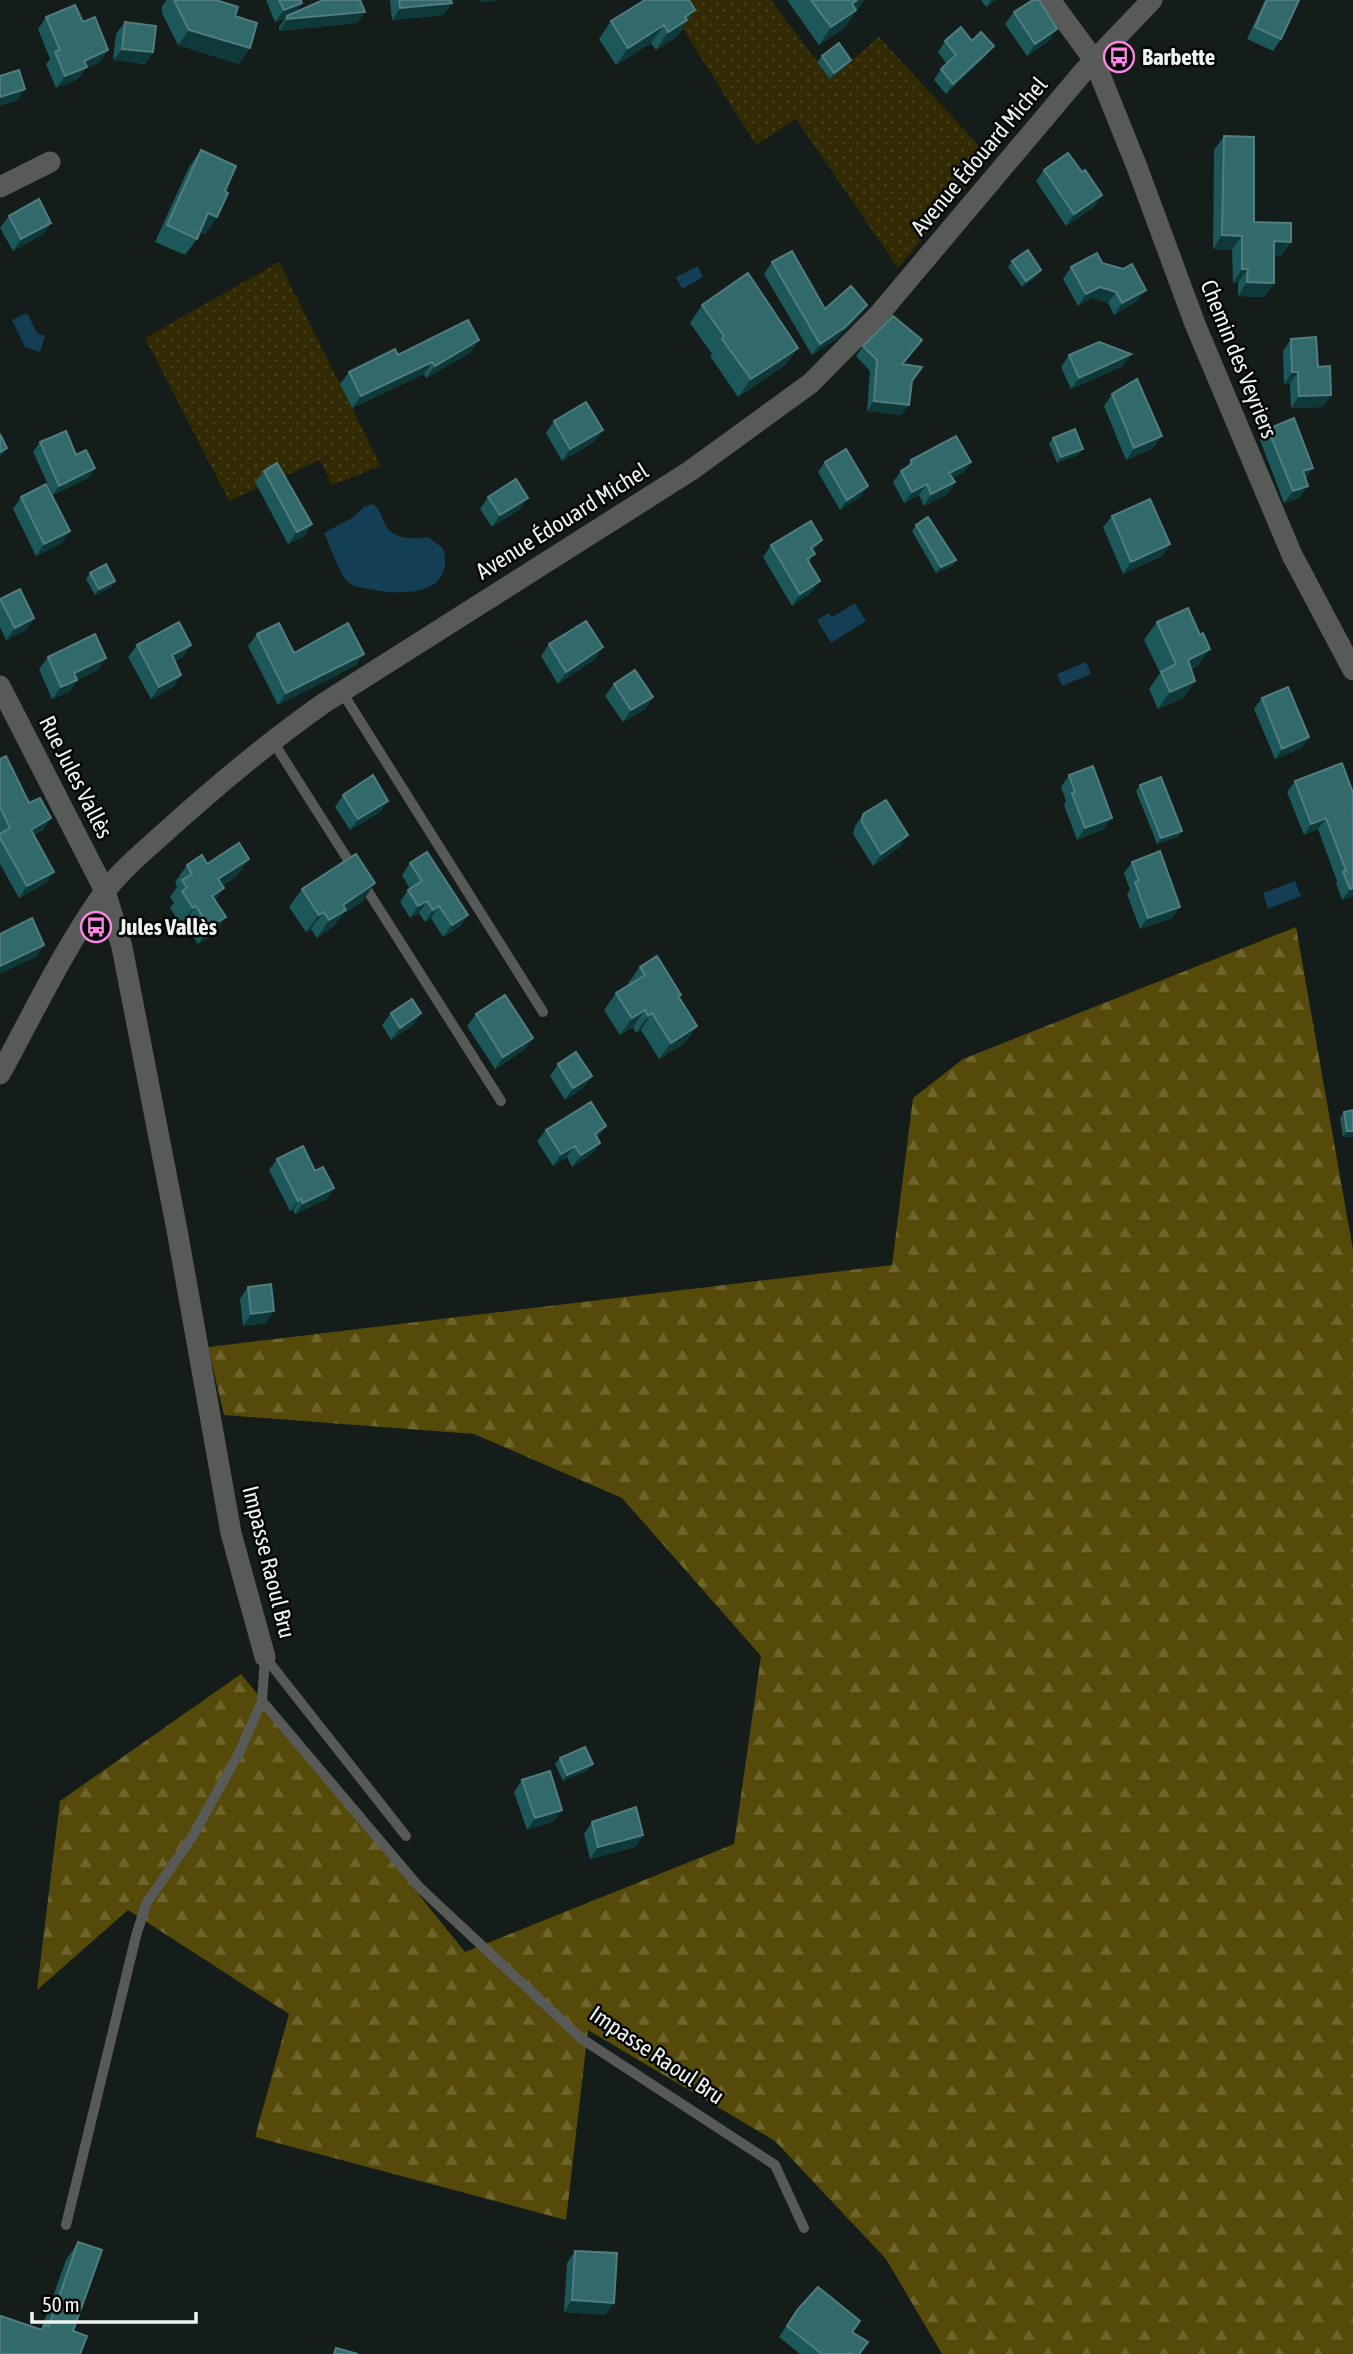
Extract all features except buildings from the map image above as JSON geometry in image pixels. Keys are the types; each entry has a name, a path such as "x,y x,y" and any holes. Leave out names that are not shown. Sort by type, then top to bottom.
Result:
{"street":[{"name":"Chemin des Veyriers","path":"1050,0 1094,60 1195,324 1292,555 1353,670"},
{"name":"Avenue Édouard Michel","path":"0,1074 79,930 105,891 224,778 272,740 342,692 690,471 811,383 880,313 1094,60 1152,0"},
{"path":"0,187 50,162"},
{"name":"Rue Jules Vallès","path":"0,686 105,891"},
{"name":"Impasse Raoul Bru","path":"105,891 122,947 180,1243 231,1532 265,1657"}],"lane":[{"path":"342,692 543,1012"},
{"path":"272,740 501,1101"},
{"path":"265,1657 406,1836"},
{"name":"Impasse Raoul Bru","path":"265,1657 262,1701 419,1887 582,2039 775,2165 804,2228"},
{"path":"66,2225 146,1904 213,1801 240,1751 262,1701"}],"shaded area":[{"path":"665,0 771,0 830,79 879,37 990,158 898,268 796,119 756,145"},
{"path":"279,262 381,466 332,485 320,460 229,501 145,338"}],"green space":[{"path":"1296,927 1353,1250 1353,2354 942,2354 886,2259 775,2141 588,2030 566,2220 255,2137 289,2014 128,1910 37,1990 60,1801 241,1674 465,1952 734,1844 761,1656 622,1498 474,1434 224,1415 208,1347 892,1265 913,1098 963,1059"}],"water":[{"path":"698,266 703,277 682,289 676,277"},
{"path":"27,313 37,333 45,336 40,352 25,347 12,320"},
{"path":"373,504 392,533 407,538 428,537 443,548 445,563 442,575 435,583 425,589 387,592 357,587 348,582 324,533 352,518 365,506"},
{"path":"855,603 866,621 831,643 817,620 829,613 832,617"},
{"path":"1086,662 1091,674 1062,686 1057,674"},
{"path":"1295,881 1301,896 1268,909 1263,893"}],"place":[{"name":"Barbette","path":"1119,57"},
{"name":"Jules Vallès","path":"96,927"}]}
